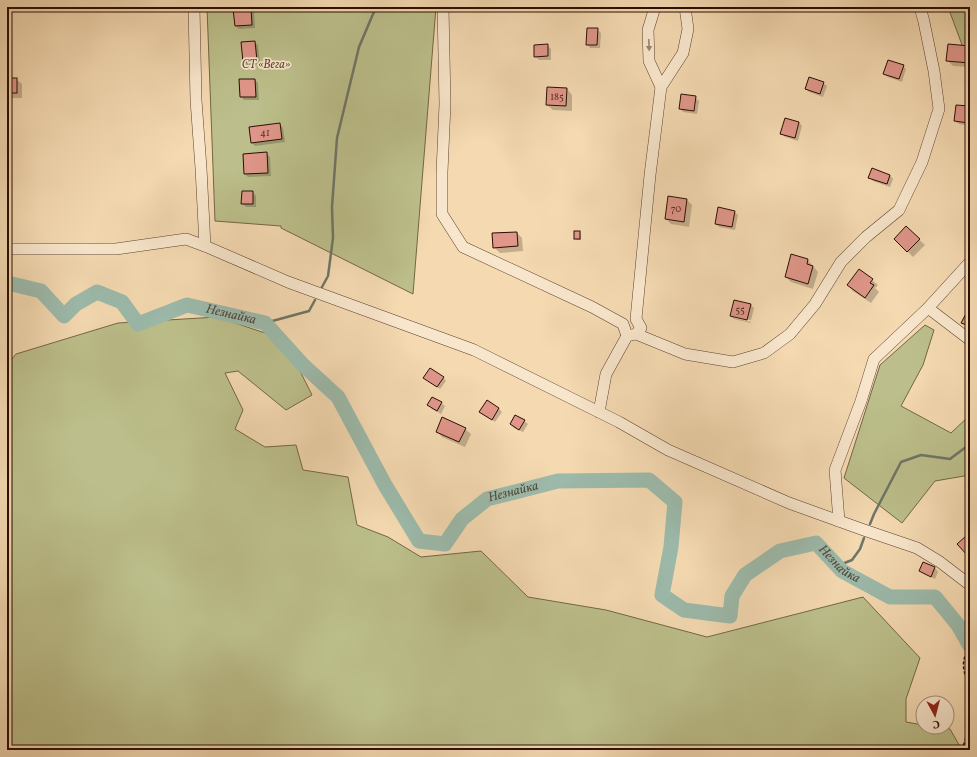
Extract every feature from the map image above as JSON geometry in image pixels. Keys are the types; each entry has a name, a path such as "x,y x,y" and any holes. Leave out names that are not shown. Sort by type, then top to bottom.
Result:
{"street":[{"path":"194,7 196,100 205,246"},
{"path":"443,7 445,104 442,214 462,246 592,307 623,324 631,335 685,354 733,362 764,353 790,334 815,304 841,262 866,237 899,210 922,162 939,109 934,70 920,7"},
{"path":"655,7 648,30 649,61 661,87"},
{"path":"599,412 606,374 631,335 641,328 636,318 650,175 661,87 683,53 688,29 685,7"},
{"path":"7,249 116,249 186,240 205,246 288,282 474,350 619,422 668,450 790,503 917,548 940,562 970,585"},
{"path":"839,521 835,470 861,401 874,359 928,308 970,262"},
{"path":"928,308 970,340"}],"path":[{"path":"969,648 963,660 965,677 970,687"},
{"path":"962,750 970,724"}],"green space":[{"name":"СТ «Вега»","path":"207,7 436,7 413,294 281,228 281,226 215,221"},
{"path":"948,7 970,7 970,72 968,61"},
{"path":"217,317 268,334 299,369 312,395 286,410 238,371 225,373 243,410 235,429 265,447 296,445 303,470 348,477 357,525 388,537 421,557 481,551 528,597 606,610 707,637 863,597 920,658 906,699 906,722 915,724 915,735 953,735 962,750 7,750 7,365 16,354 118,323"},
{"path":"925,325 934,330 923,365 901,406 951,433 970,415 970,475 935,481 902,523 844,478 880,365"}],"building":[{"path":"251,8 252,25 235,26 233,9"},
{"path":"587,28 598,28 597,45 586,45"},
{"path":"255,41 257,61 243,62 241,42"},
{"path":"548,44 548,56 534,57 534,45"},
{"path":"948,44 970,46 970,63 946,61"},
{"path":"888,60 904,65 899,79 883,74"},
{"path":"809,77 824,82 820,94 805,89"},
{"path":"7,78 17,78 17,93 7,93"},
{"path":"239,79 255,79 256,97 240,97"},
{"path":"547,87 567,88 566,106 546,105"},
{"path":"681,94 696,96 694,111 679,109"},
{"path":"956,105 970,106 969,123 954,121"},
{"path":"785,118 799,122 795,138 780,134"},
{"path":"280,123 282,139 251,143 249,127"},
{"path":"267,152 268,173 244,174 243,154"},
{"path":"872,168 890,175 887,184 868,178"},
{"path":"242,191 253,191 253,204 241,204"},
{"path":"668,196 687,199 684,222 665,219"},
{"path":"718,207 735,211 732,227 715,224"},
{"path":"906,226 920,239 907,252 894,239"},
{"path":"574,231 580,231 580,239 574,239"},
{"path":"517,232 518,246 493,248 492,233"},
{"path":"791,254 808,259 807,264 813,266 808,284 785,277"},
{"path":"859,269 873,279 870,283 874,285 865,298 847,285"},
{"path":"734,300 751,304 747,320 730,316"},
{"path":"970,306 970,326 961,323"},
{"path":"430,368 444,377 437,387 423,378"},
{"path":"432,397 442,402 437,411 427,405"},
{"path":"487,400 499,408 492,420 479,412"},
{"path":"515,415 525,420 519,430 510,424"},
{"path":"442,417 466,428 459,442 436,432"},
{"path":"966,536 970,541 969,557 957,544"},
{"path":"923,562 935,567 931,577 919,571"}],"waterway":[{"path":"322,287 328,276 333,238 332,207 337,138 359,47 376,7"},
{"name":"Незнайка","path":"7,286 12,284 41,291 64,316 76,304 97,292 122,302 138,324 187,305 265,323 303,365 338,397 385,485 419,541 445,544 462,519 487,499 558,481 649,480 675,502 671,547 662,595 684,610 730,616 732,596 745,575 780,551 816,543 842,571 890,597 935,597 958,625 970,646"},
{"path":"265,323 309,311 315,300"},
{"path":"870,524 901,462 921,455 950,459 970,444"},
{"path":"837,566 852,560 860,549 864,538"}]}
